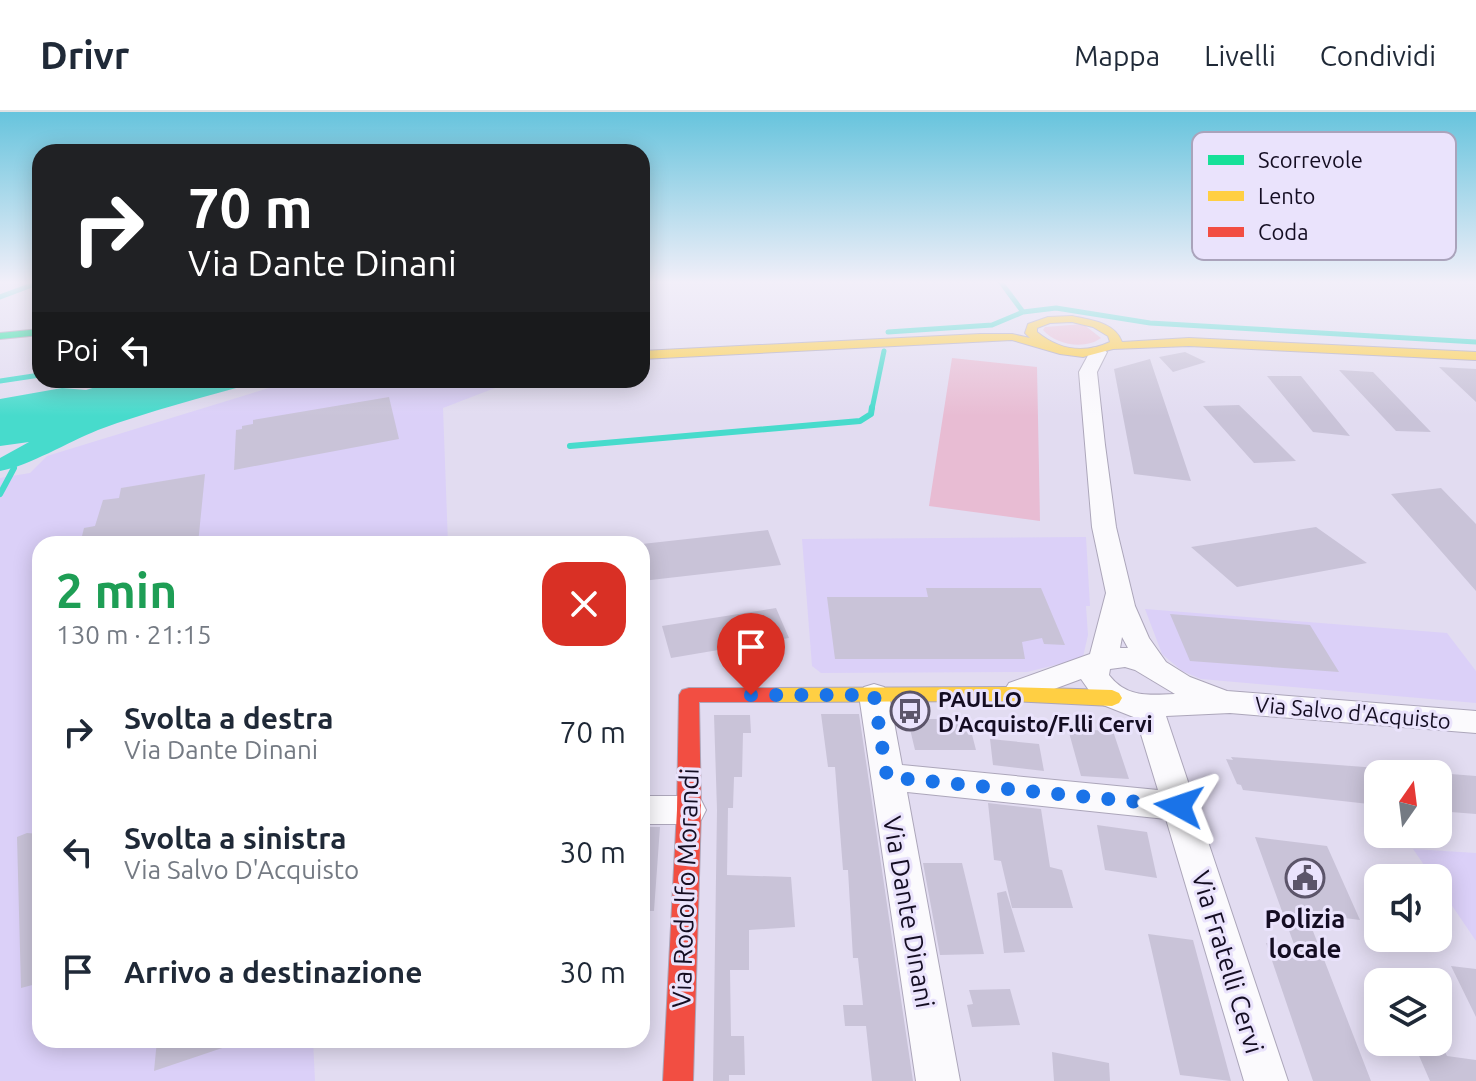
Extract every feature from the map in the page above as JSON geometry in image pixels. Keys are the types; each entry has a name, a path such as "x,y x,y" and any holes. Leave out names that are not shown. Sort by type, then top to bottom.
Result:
{"street":[{"path":"980,337 1031,326"},
{"path":"1032,326 1033,338 1054,348 1088,372"},
{"path":"1099,326 1115,337 1088,372 1117,596 1143,652 1158,670 1169,691 1165,700 1138,703 1095,680 1094,670 1100,661 1117,596"},
{"path":"1102,326 1189,342 1476,356"},
{"path":"0,336 32,333"},
{"path":"650,355 980,337 1027,339 1054,348 1106,349 1189,342"},
{"name":"Via Salvo d'Acquisto","path":"1009,694 1100,661 1126,656 1158,670 1177,683 1230,702"},
{"name":"Via Salvo d'Acquisto","path":"689,695 1009,694 1138,703 1230,702 1476,722"},
{"name":"Via Rodolfo Morandi","path":"678,1081 689,810 689,695"},
{"name":"Via Dante Dinani","path":"874,695 938,1081"},
{"name":"Via Fratelli Cervi","path":"1138,703 1150,714 1266,1081"},
{"path":"887,777 1179,806"},
{"path":"650,810 689,810"}],"shaded area":[{"path":"1086,326 1101,338 1087,344 1071,344 1055,339 1043,330 1045,327"},
{"path":"952,358 1037,367 1040,521 929,506"},
{"path":"62,388 237,388 118,423 0,471 0,458 29,442 0,446 0,399"},
{"path":"269,388 495,388 443,408 448,536 32,536 32,1048 313,1048 315,1081 0,1081 0,478 30,473 47,456"},
{"path":"1086,537 1090,606 1086,606 1088,635 1083,657 1027,672 821,673 812,666 802,539"},
{"path":"1145,609 1447,633 1476,671 1476,703 1201,679 1182,671 1162,654"},
{"path":"1413,849 1476,853 1476,941 1452,906 1452,864 1423,864"}],"building":[{"path":"1185,352 1206,362 1173,372 1159,357"},
{"path":"1150,359 1191,481 1134,474 1114,369"},
{"path":"1439,367 1476,369 1476,402"},
{"path":"1339,370 1373,372 1431,432 1396,431"},
{"path":"1267,376 1301,376 1350,436 1313,432"},
{"path":"389,397 399,439 234,470 236,430 253,424 253,420"},
{"path":"1239,405 1296,461 1254,463 1203,406"},
{"path":"205,474 199,536 82,536 84,528 95,526 103,500 119,498 121,488"},
{"path":"1441,488 1476,524 1476,591 1391,494"},
{"path":"1316,527 1367,563 1237,587 1191,547"},
{"path":"768,530 781,565 650,580 650,543"},
{"path":"926,588 1041,588 1065,645 1044,644 1042,638 1022,642 1025,659 835,659 827,597 928,597"},
{"path":"776,608 789,638 671,658 662,626"},
{"path":"1170,614 1310,625 1339,672 1190,661"},
{"path":"821,714 859,714 913,1081 872,1081 866,1026 845,1026 843,1005 863,1005 858,958 853,958 848,870 843,870 835,767 828,767"},
{"path":"714,715 750,715 751,733 743,733 742,777 734,777 733,808 728,808 727,875 791,877 795,927 749,930 749,970 730,970 731,1036 744,1036 745,1075 729,1075 729,1081 713,1081 717,810"},
{"path":"917,719 968,719 976,750 915,750 910,729 919,729"},
{"path":"1068,729 1113,731 1129,779 1081,776"},
{"path":"990,739 1039,744 1044,771 993,765"},
{"path":"1231,757 1364,767 1364,803 1243,790 1226,759 1233,760"},
{"path":"1452,774 1476,776 1476,814 1452,812"},
{"path":"988,803 1041,809 1050,867 1062,870 1073,908 1012,908 1001,861 994,860"},
{"path":"1097,825 1147,832 1157,878 1105,870"},
{"path":"650,827 660,827 654,911 650,911"},
{"path":"32,833 32,985 21,988 17,837"},
{"path":"1255,837 1327,846 1360,920 1306,913 1371,1081 1313,1081 1266,943 1295,947"},
{"path":"923,863 962,863 984,954 940,955"},
{"path":"1006,891 1025,952 1004,953 997,893"},
{"path":"1148,934 1193,940 1231,1081 1180,1075"},
{"path":"1451,966 1476,969 1476,1017 1452,968"},
{"path":"1010,989 1020,1025 972,1027 967,1005 973,1004 969,990"},
{"path":"156,1048 222,1048 154,1071"},
{"path":"1052,1052 1109,1063 1110,1081 1054,1081"},
{"path":"1419,1056 1476,1060 1476,1081 1430,1081"}],"waterway":[{"path":"888,332 974,326"},
{"path":"1205,326 1476,342"},
{"path":"872,409 884,351"},
{"path":"0,381 32,376"},
{"path":"570,446 860,421 871,414 872,407"},
{"path":"0,494 14,468"}],"traffic: fast":[{"path":"0,336 32,333"}],"traffic: slow":[{"path":"1032,326 1031,333 1050,346 1083,353 1116,343 1113,334 1099,326"},
{"path":"650,355 980,337 1012,337 1046,345"},
{"path":"1113,346 1189,342 1476,356"},
{"path":"773,695 1009,694 1112,698"}],"traffic: jam":[{"path":"678,1081 689,810 689,695 773,695"}],"place":[{"name":"PAULLO D'Acquisto/F.lli Cervi","path":"910,711"},
{"name":"Polizia locale","path":"1305,878"}],"route":[{"path":"751,695 874,695 887,777 1179,806"}]}
